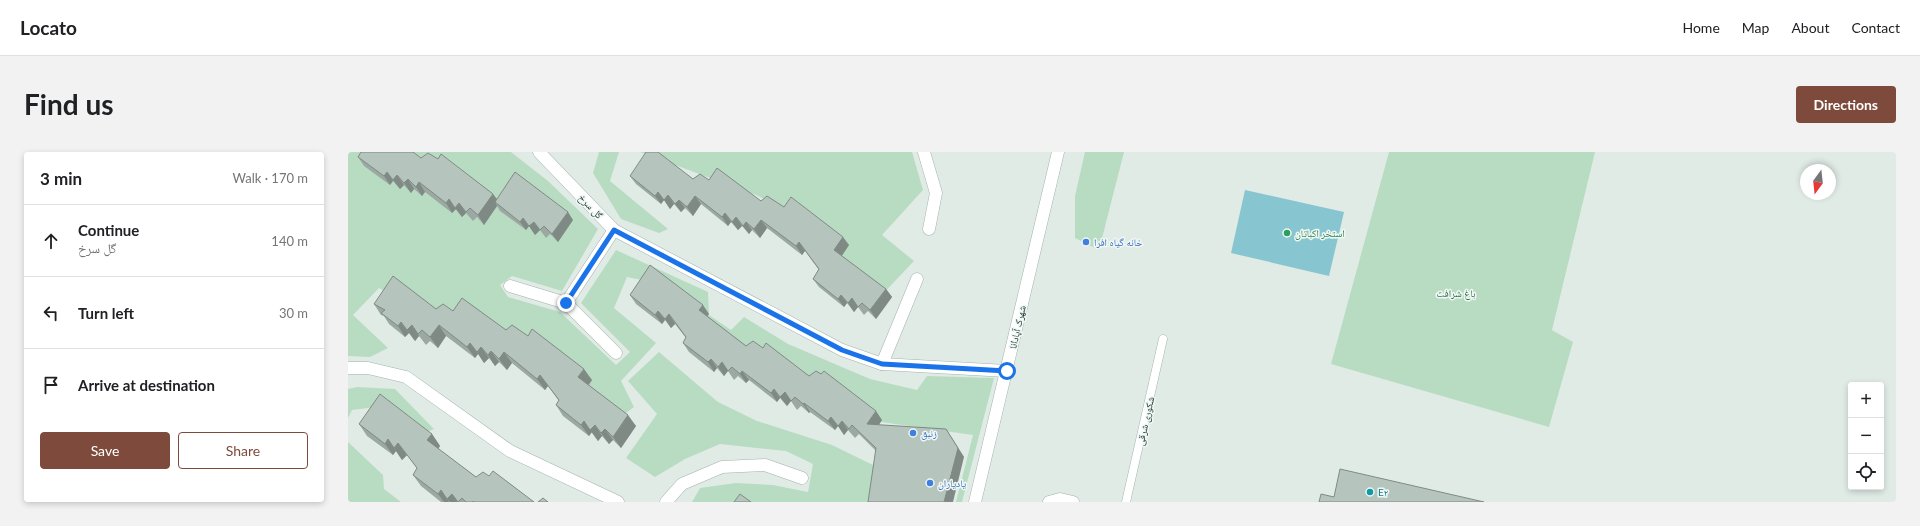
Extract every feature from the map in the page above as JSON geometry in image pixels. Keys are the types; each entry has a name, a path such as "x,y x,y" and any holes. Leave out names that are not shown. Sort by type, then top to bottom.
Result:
{"street":[{"name":"گل سرخ","path":"539,152 614,230 842,350 882,364 1007,371"},
{"path":"924,152 936,193 929,229"},
{"name":"شهرک آپادانا","path":"975,502 1058,152"},
{"path":"566,303 614,230"},
{"path":"882,364 917,279"},
{"path":"510,286 566,303 616,353"},
{"path":"348,368 368,368 406,377 510,451 618,502"},
{"path":"666,502 682,484 722,467 765,465 802,478"},
{"path":"1049,502 1060,499 1073,502"}],"lane":[{"name":"شکوری شرقی","path":"1126,502 1163,340"}],"green space":[{"path":"348,152 511,152 548,181 598,229 562,291 512,276 500,285 508,297 560,312 616,365 630,352 581,303 616,250 708,292 709,315 731,330 744,317 788,344 870,379 917,390 927,376 994,378 962,502 956,502 973,435 881,422 840,395 799,383 652,282 627,277 614,308 656,343 621,381 634,407 611,424 576,369 425,314 379,288 353,315 388,348 370,357 348,356"},
{"path":"599,152 619,152 610,181 668,229 659,233 621,219 593,173"},
{"path":"640,152 912,152 923,190 882,235 914,261 878,299 801,218 756,195"},
{"path":"1085,152 1124,152 1099,250 1075,238 1075,196"},
{"name":"باغ شرافت","path":"1389,152 1595,152 1552,330 1573,342 1549,427 1331,364"},
{"path":"659,352 718,402 757,421 832,445 875,466 868,502 692,502 700,488 736,483 773,485 808,492 813,464 786,451 720,444 685,459 655,477 626,458 657,414 628,381"},
{"path":"357,387 395,389 434,429 414,437 376,407 352,410 348,418 348,389"},
{"path":"348,442 383,475 384,489 401,502 348,502"}],"water":[{"name":"استخر اکباتان","path":"1245,190 1344,212 1329,276 1231,253"}],"building":[{"path":"361,152 413,152 421,158 428,153 438,159 441,154 493,194 478,215 470,208 466,212 459,203 455,208 449,199 446,203 419,182 416,187 408,179 404,183 397,175 393,180 387,172 384,176 358,157"},
{"path":"646,152 658,152 693,179 700,174 709,180 717,168 761,201 767,196 784,207 791,197 843,237 834,250 886,289 870,310 862,303 858,307 852,298 848,303 841,295 838,299 813,279 819,269 799,242 796,246 761,220 754,229 746,222 743,226 736,217 732,222 725,213 722,217 695,196 687,207 679,200 675,204 668,195 664,200 658,192 655,196 630,176"},
{"path":"515,172 568,212 552,234 544,226 540,230 534,222 529,226 523,218 520,222 495,202"},
{"path":"650,265 703,305 699,310 746,346 753,341 763,348 766,343 809,376 816,371 821,374 824,371 876,411 867,424 946,429 958,448 944,502 868,502 876,448 852,425 849,429 842,421 838,426 831,417 828,421 795,397 791,401 785,392 780,397 774,389 771,393 742,371 740,374 732,367 728,371 722,362 718,367 711,359 708,362 683,343 686,337 669,314 665,319 658,311 655,315 630,295"},
{"path":"393,276 436,309 443,304 453,311 462,298 506,330 512,325 528,336 532,329 584,369 578,377 628,415 613,437 605,429 601,433 595,425 590,430 584,421 581,425 556,405 559,400 540,375 537,379 504,352 499,359 491,351 488,355 481,347 477,352 470,343 467,347 439,325 430,337 422,330 418,334 412,325 407,330 401,322 398,326 381,313 385,310 374,304"},
{"path":"380,394 432,434 427,440 476,477 483,472 489,476 493,471 534,502 466,502 462,498 458,502 452,494 447,499 441,490 438,494 413,475 417,468 398,443 394,448 388,439 385,444 359,424"},
{"path":"1340,469 1484,502 1319,502 1321,494 1334,497"},
{"path":"740,494 751,502 734,502"},
{"path":"543,498 548,502 538,502"}],"place":[{"name":"استخر اکباتان","path":"1287,233"},
{"name":"خانه گیاه افرا","path":"1086,242"},
{"name":"زنبق","path":"913,433"},
{"name":"یادیاران","path":"930,483"},
{"name":"E۲","path":"1370,492"}],"route":[{"path":"566,303 614,230 842,350 882,364 1007,371"}]}
